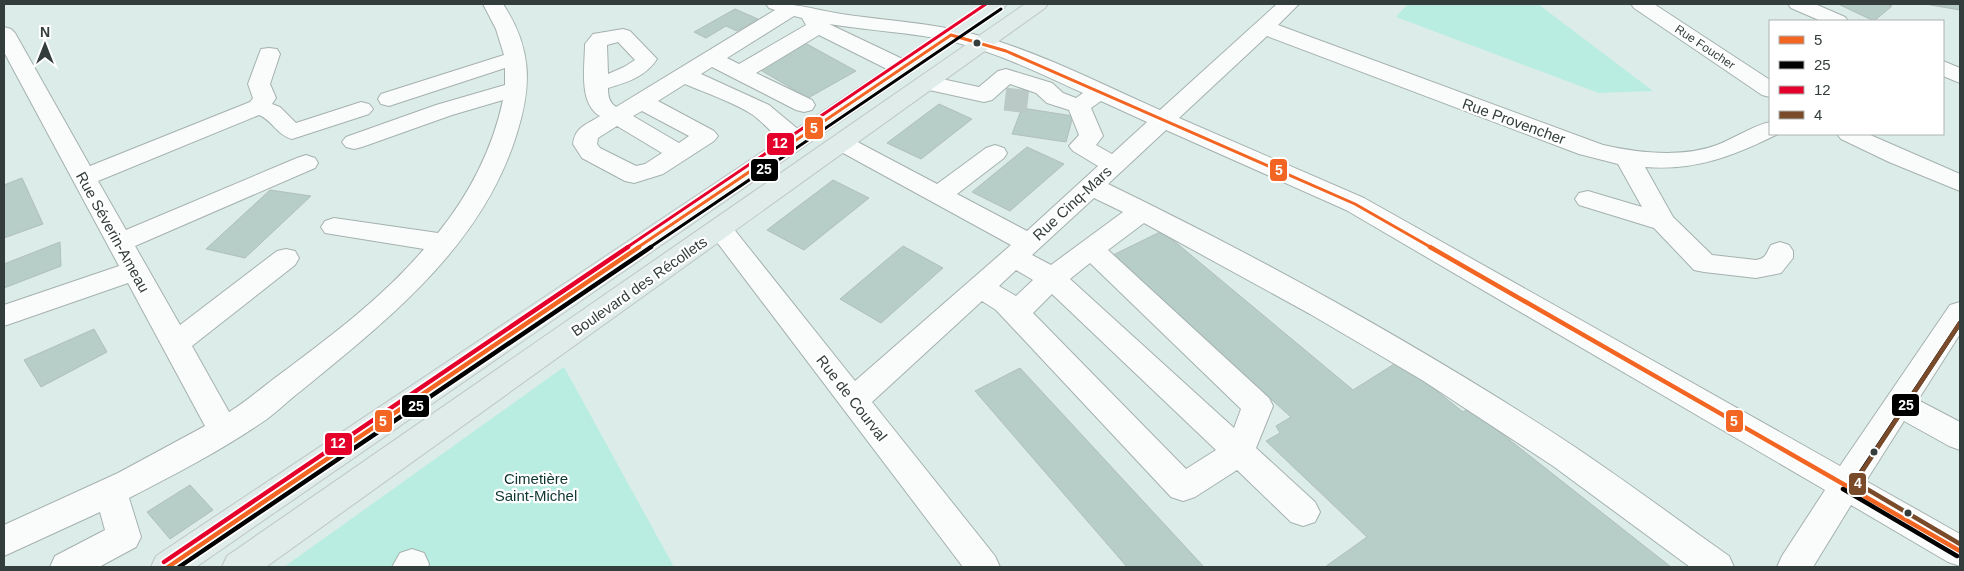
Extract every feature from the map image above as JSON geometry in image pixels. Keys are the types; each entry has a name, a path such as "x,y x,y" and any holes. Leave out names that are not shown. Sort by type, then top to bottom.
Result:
{"main road":[{"name":"Boulevard des Récollets","path":"168,567 997,4"},
{"name":"Boulevard des Récollets","path":"238,567 1038,4"}],"street":[{"path":"4,541 171,462 252,413 349,337 399,292 445,243 470,208 496,161 506,136 516,89 515,58 508,28 493,4"},
{"name":"Rue Cinq-Mars","path":"853,401 1289,4"},
{"name":"Rue Foucher","path":"1641,4 1769,89"},
{"path":"1798,4 1836,20"},
{"path":"792,10 903,68"},
{"path":"740,73 792,10"},
{"path":"642,101 706,136 654,169 634,175 591,152 585,144 586,135 684,75 792,10 951,35 982,43 1040,66 1355,204 1960,550"},
{"name":"Rue Provencher","path":"1263,27 1588,148 1627,157 1663,159 1711,154 1769,129"},
{"name":"Rue Séverin-Ameau","path":"4,33 223,430"},
{"path":"83,178 258,107 265,98 259,84 269,54"},
{"path":"389,99 515,58"},
{"path":"712,59 804,105"},
{"path":"1026,91 1040,66"},
{"path":"1944,68 1960,76"},
{"path":"684,75 761,110 797,140"},
{"path":"928,83 994,97 1006,76 1040,103 1055,98 1079,106 1091,136 1081,146 1113,165"},
{"path":"597,84 597,96 602,108 679,153"},
{"path":"354,142 444,110 516,89"},
{"path":"1079,106 1100,92"},
{"path":"258,107 272,112 292,132 360,109"},
{"path":"1851,135 1960,183"},
{"path":"842,143 939,195 1021,250 1303,512"},
{"path":"939,195 995,152"},
{"path":"1627,157 1663,222 1704,263 1756,269 1771,266 1780,258 1780,251"},
{"path":"119,243 306,163"},
{"path":"1091,186 1142,211 1358,326 1543,442 1717,567"},
{"path":"1588,200 1663,222"},
{"path":"1016,313 1052,278 1142,211"},
{"path":"334,227 445,243"},
{"name":"Rue de Courval","path":"720,229 983,567"},
{"path":"980,287 1006,303 1183,487 1239,452 1258,406 1091,249"},
{"path":"175,344 286,258"},
{"path":"4,316 134,271"},
{"path":"1794,567 1846,484 1958,319"},
{"path":"1899,404 1960,438"},
{"path":"67,567 124,537 111,492"}],"green space":[{"path":"1408,4 1538,4 1653,91 1599,93 1396,17"},
{"name":"Cimetière Saint-Michel","path":"564,367 674,567 284,567"}],"building":[{"path":"1838,4 1886,4 1892,6 1875,20"},
{"path":"1925,4 1959,4 1960,10"},
{"path":"735,9 758,19 737,31 726,26 706,38 694,32"},
{"path":"805,43 856,71 808,98 757,68"},
{"path":"939,104 972,119 921,159 887,143"},
{"path":"1022,108 1073,116 1066,142 1012,134"},
{"path":"1027,147 1064,164 1010,211 972,192"},
{"path":"22,178 43,224 4,238 4,185"},
{"path":"833,180 869,198 804,250 767,230"},
{"path":"270,190 311,196 245,258 206,249"},
{"path":"1162,231 1353,390 1399,361 1463,412 1469,408 1671,567 1325,567 1367,537 1266,441 1280,433 1276,426 1291,417 1111,256"},
{"path":"60,242 61,266 4,288 4,264"},
{"path":"903,246 943,268 881,323 840,299"},
{"path":"94,329 107,352 41,387 24,360"},
{"path":"1020,368 1204,567 1127,567 975,391"},
{"path":"190,485 213,510 170,539 147,512"}],"tunnel":[{"path":"1005,99 1030,102"}],"transit line":[{"name":"12","path":"164,562 986,4"},
{"name":"25","path":"179,567 1001,9"},
{"name":"5","path":"168,567 951,35 1006,51 1355,204 1960,551"},
{"name":"25","path":"1851,487 1960,323"},
{"name":"4","path":"1960,323 1855,482 1960,544"},
{"name":"25","path":"1843,489 1957,556"}]}
